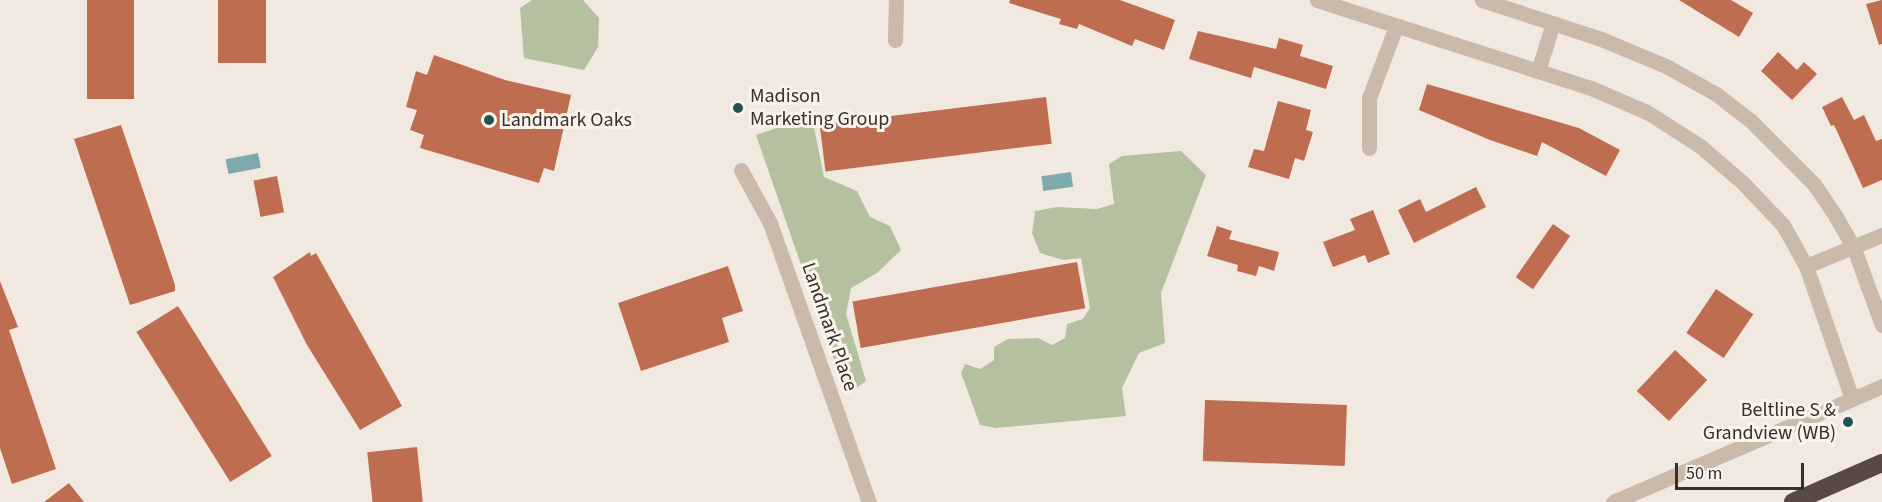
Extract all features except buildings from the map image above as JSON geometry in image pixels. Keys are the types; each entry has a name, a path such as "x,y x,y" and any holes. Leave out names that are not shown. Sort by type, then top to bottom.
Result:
{"highway":[{"path":"1793,502 1882,463"}],"street":[{"path":"895,40 897,0"},
{"path":"1317,0 1538,72 1647,112 1700,146 1743,183 1783,225 1806,266 1852,399"},
{"path":"1482,0 1553,23 1666,66 1716,94 1751,121 1814,184 1853,246 1882,325"},
{"path":"1538,72 1553,23"},
{"path":"1369,148 1369,98 1396,26"},
{"name":"Landmark Place","path":"741,170 770,223 869,502"},
{"path":"1806,266 1882,235"},
{"path":"1613,502 1882,386"}],"green space":[{"path":"532,0 583,0 599,18 598,47 584,70 524,58 520,8"},
{"path":"791,123 814,127 824,177 857,191 870,217 890,226 901,250 877,273 851,288 846,314 866,381 855,389 842,383 756,135"},
{"path":"1181,151 1206,175 1161,293 1165,343 1139,353 1122,388 1126,416 996,428 980,425 961,373 965,364 980,369 994,360 994,347 1008,339 1038,338 1052,345 1065,338 1067,324 1083,319 1090,308 1081,258 1063,260 1040,253 1032,233 1035,211 1057,207 1097,209 1114,204 1109,164 1122,156"}],"water":[{"path":"258,153 261,168 228,174 226,159"},
{"path":"1071,172 1073,187 1043,191 1041,176"}],"place":[{"name":"Madison Marketing Group","path":"738,108"},
{"name":"Landmark Oaks","path":"489,120"},
{"name":"Beltline S & Grandview (WB)","path":"1848,422"}]}
